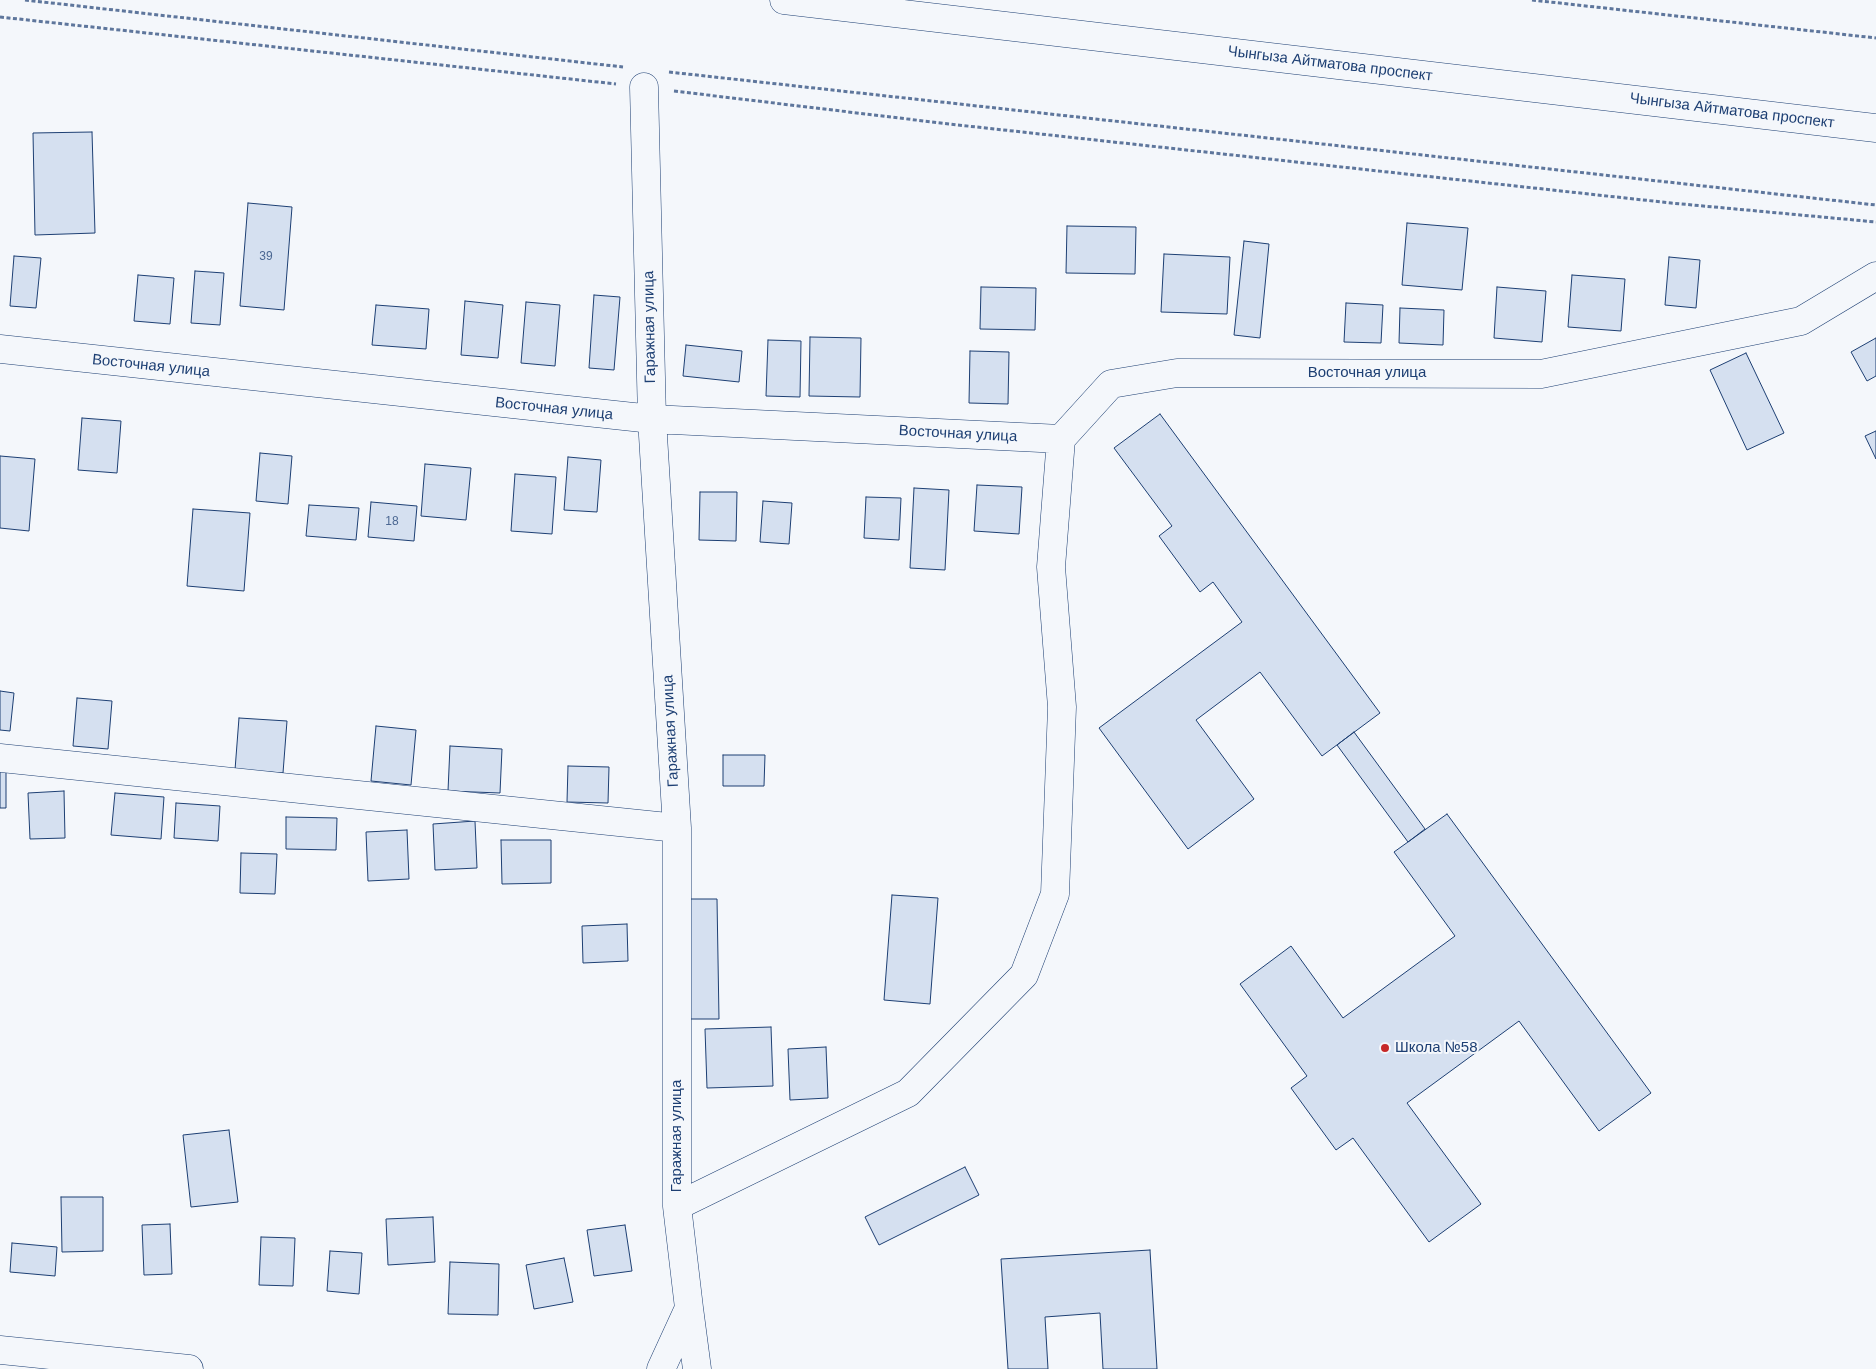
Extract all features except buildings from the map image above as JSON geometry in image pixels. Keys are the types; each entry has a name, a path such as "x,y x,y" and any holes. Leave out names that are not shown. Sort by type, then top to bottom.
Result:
{"street":[{"name":"Чынгыза Айтматова проспект","path":"784,0 1876,128"},
{"name":"Гаражная улица","path":"636,77 652,420 677,828 677,1206 697,1369"},
{"name":"Восточная улица","path":"0,349 652,420 1061,439 1111,384 1177,373 1541,374 1802,321 1876,276"},
{"path":"677,1206 908,1093 1024,975 1054,894 1062,707 1051,567 1061,439"},
{"path":"0,758 677,828"},
{"path":"661,1369 689,1308"},
{"path":"0,1350 188,1369"}],"path":[{"path":"24,0 636,77 950,124 1670,203 1876,222"},
{"path":"1532,0 1876,38"},
{"path":"0,16 636,77"},
{"path":"668,72 1876,205"}],"place":[{"name":"Школа №58","path":"1385,1048"}]}
